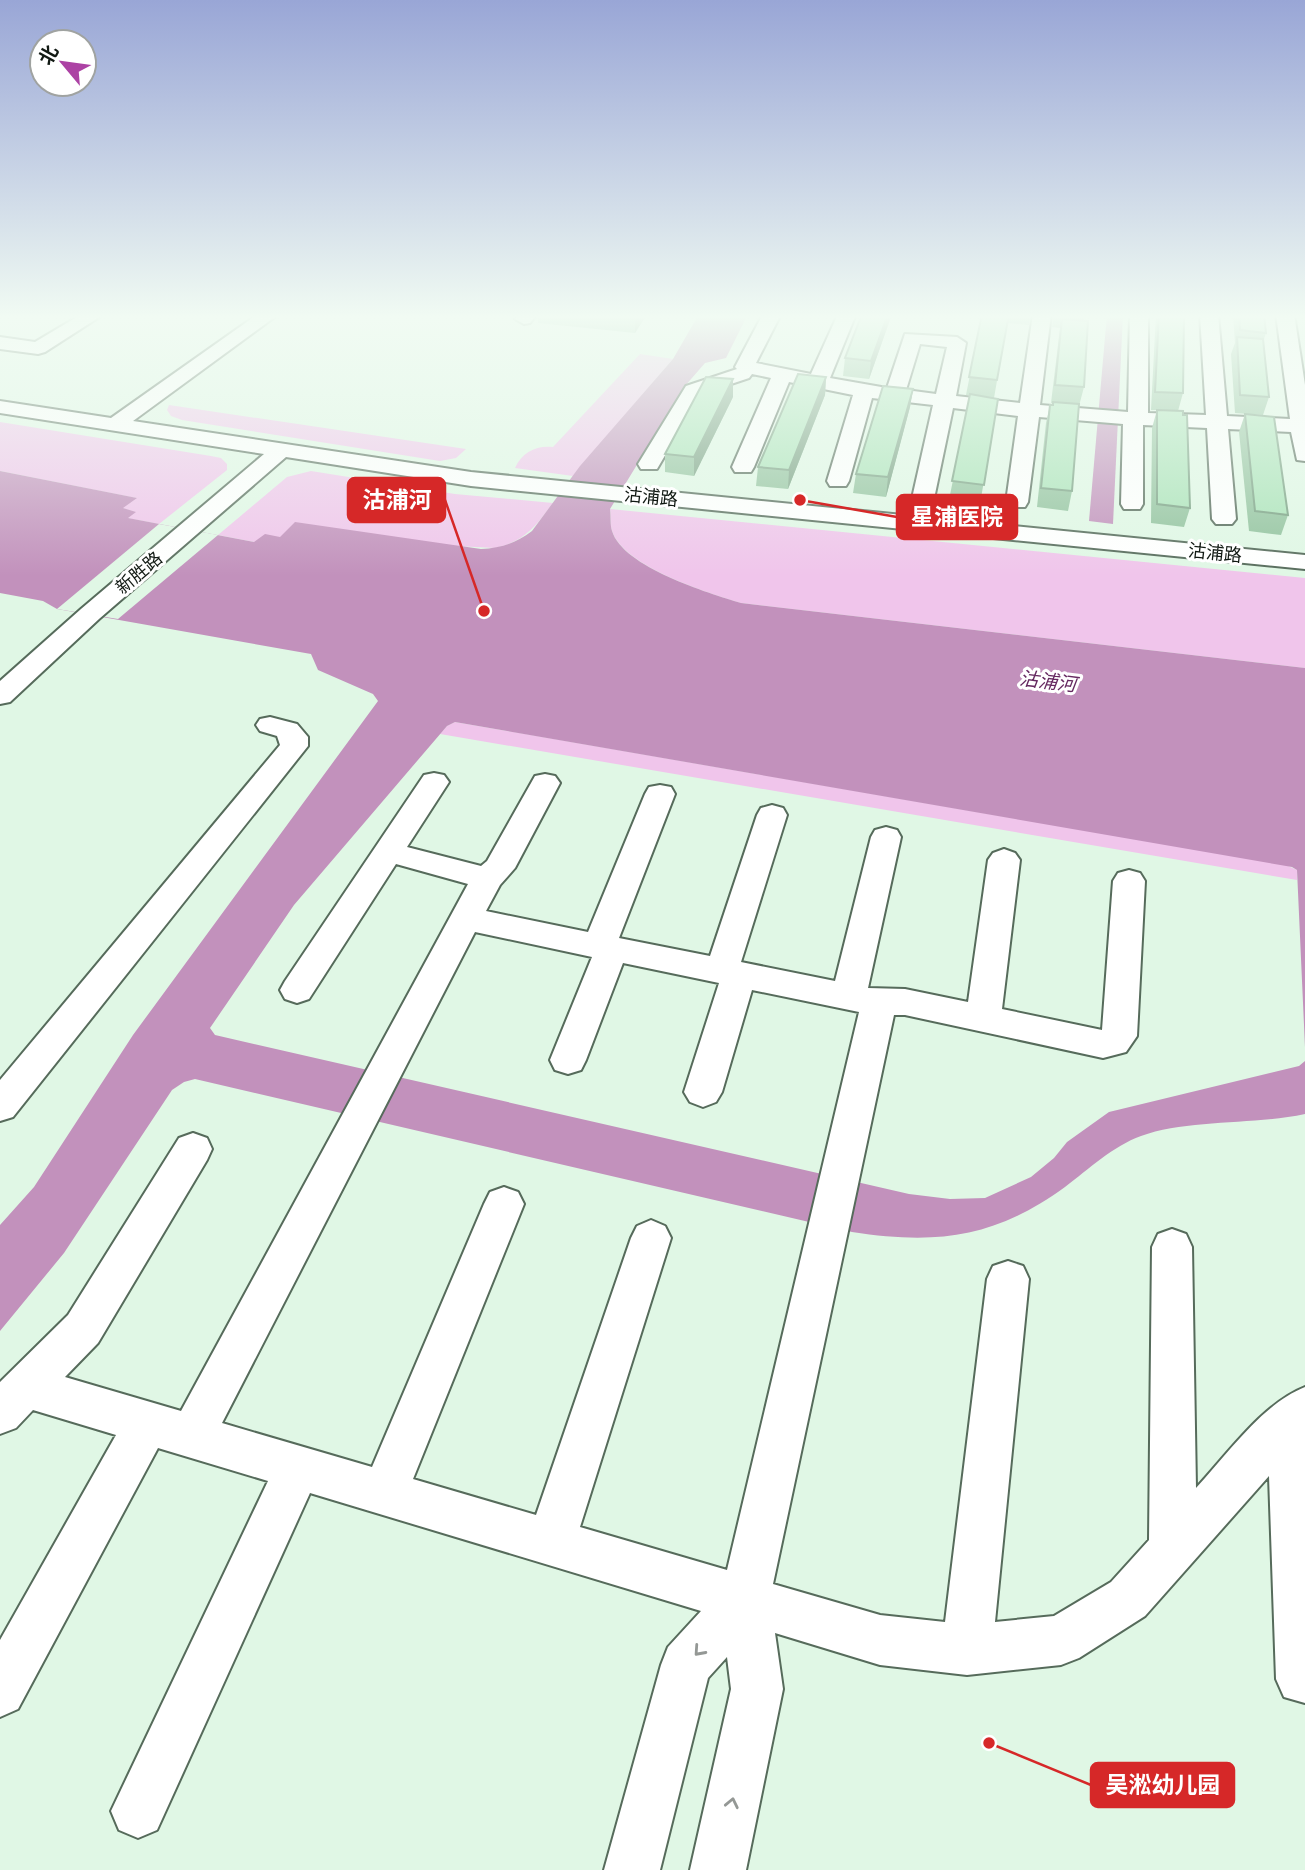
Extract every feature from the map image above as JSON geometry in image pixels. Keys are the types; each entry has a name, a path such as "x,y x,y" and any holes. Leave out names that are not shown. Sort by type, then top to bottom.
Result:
{"street":[{"path":"114,425 147,401"},
{"path":"649,464 686,401"},
{"path":"743,467 771,401"},
{"path":"838,481 861,401"},
{"path":"940,401 1132,419 1303,426"},
{"path":"1017,502 1029,401"},
{"path":"1132,504 1133,401"},
{"path":"1214,401 1224,519"},
{"path":"1299,401 1305,455"},
{"path":"924,494 945,402"},
{"name":"沽浦路","path":"0,407 279,452 471,479 1305,562"},
{"name":"新胜路","path":"0,696 90,614 279,452"},
{"path":"0,1106 294,746 294,737 287,730 270,725"},
{"path":"297,990 435,782"},
{"path":"192,1436 487,878 499,868 545,783"},
{"path":"568,1060 660,794"},
{"path":"703,1092 772,815"},
{"path":"718,1870 757,1689 745,1600 842,1169 886,837"},
{"path":"388,852 487,878"},
{"path":"983,1019 1004,860"},
{"path":"466,919 864,1000 905,1002 1103,1044 1113,1042 1119,1036 1129,881"},
{"path":"13,1400 83,1329 193,1149"},
{"path":"384,1493 504,1204"},
{"path":"551,1542 651,1238"},
{"path":"1172,1247 1173,1549"},
{"path":"967,1650 1008,1279"},
{"path":"13,1400 147,1423 880,1640 967,1650 1061,1640 1128,1599 1297,1414"},
{"path":"1297,1414 1303,1679"},
{"path":"0,1691 147,1423"},
{"path":"138,1811 298,1468"},
{"path":"632,1870 686,1665 745,1600"}],"shaded area":[{"path":"596,401 637,401 573,476 515,468 531,451 541,447 553,447"},
{"path":"169,405 466,449 456,458 440,461 182,420 171,416 167,410"},
{"path":"0,422 221,458 227,464 227,470 159,524 127,518 135,512 122,508 136,498 0,471"},
{"path":"311,471 455,494 553,503 522,537 495,548 280,537 254,542 218,535 287,477"},
{"path":"610,509 1305,578 1305,668 741,603 669,577 633,556 620,544 612,531"},
{"path":"455,722 1286,865 1297,870 1297,880 440,734"}],"water":[{"path":"636,401 676,401 610,509 612,531 619,544 649,567 708,593 741,603 1305,668 1305,1047 1297,870 1292,867 455,722 447,726 294,905 210,1028 215,1035 909,1194 950,1199 985,1198 1031,1177 1054,1158 1067,1142 1109,1112 1299,1066 1305,1061 1305,1114 1200,1124 1141,1136 1111,1152 1065,1187 1014,1217 964,1234 911,1238 852,1232 195,1079 172,1090 64,1253 0,1331 0,1225 34,1187 133,1035 378,701 373,694 318,670 311,654 57,609 43,601 0,593 0,471 137,498 123,508 136,512 128,518 254,542 265,534 280,537 295,522 481,549 514,542 532,531 580,466"},
{"path":"1099,401 1119,401 1113,524 1089,521"}],"pier":[{"path":"159,524 218,535 118,619 57,609"}],"building":[{"path":"693,401 722,401 694,457 665,454"},
{"path":"786,401 816,401 789,470 758,467"},
{"path":"878,401 910,401 888,477 856,474"},
{"path":"968,401 998,401 984,485 952,481"},
{"path":"1053,402 1079,404 1072,491 1041,488 1050,405 1053,405"},
{"path":"1157,410 1183,411 1183,415 1187,415 1190,508 1157,504"},
{"path":"1245,414 1274,417 1288,515 1255,511"}],"place":[{"name":"星浦医院","path":"800,500"},
{"name":"沽浦河","path":"484,611"},
{"name":"吴淞幼儿园","path":"989,1743"}]}
